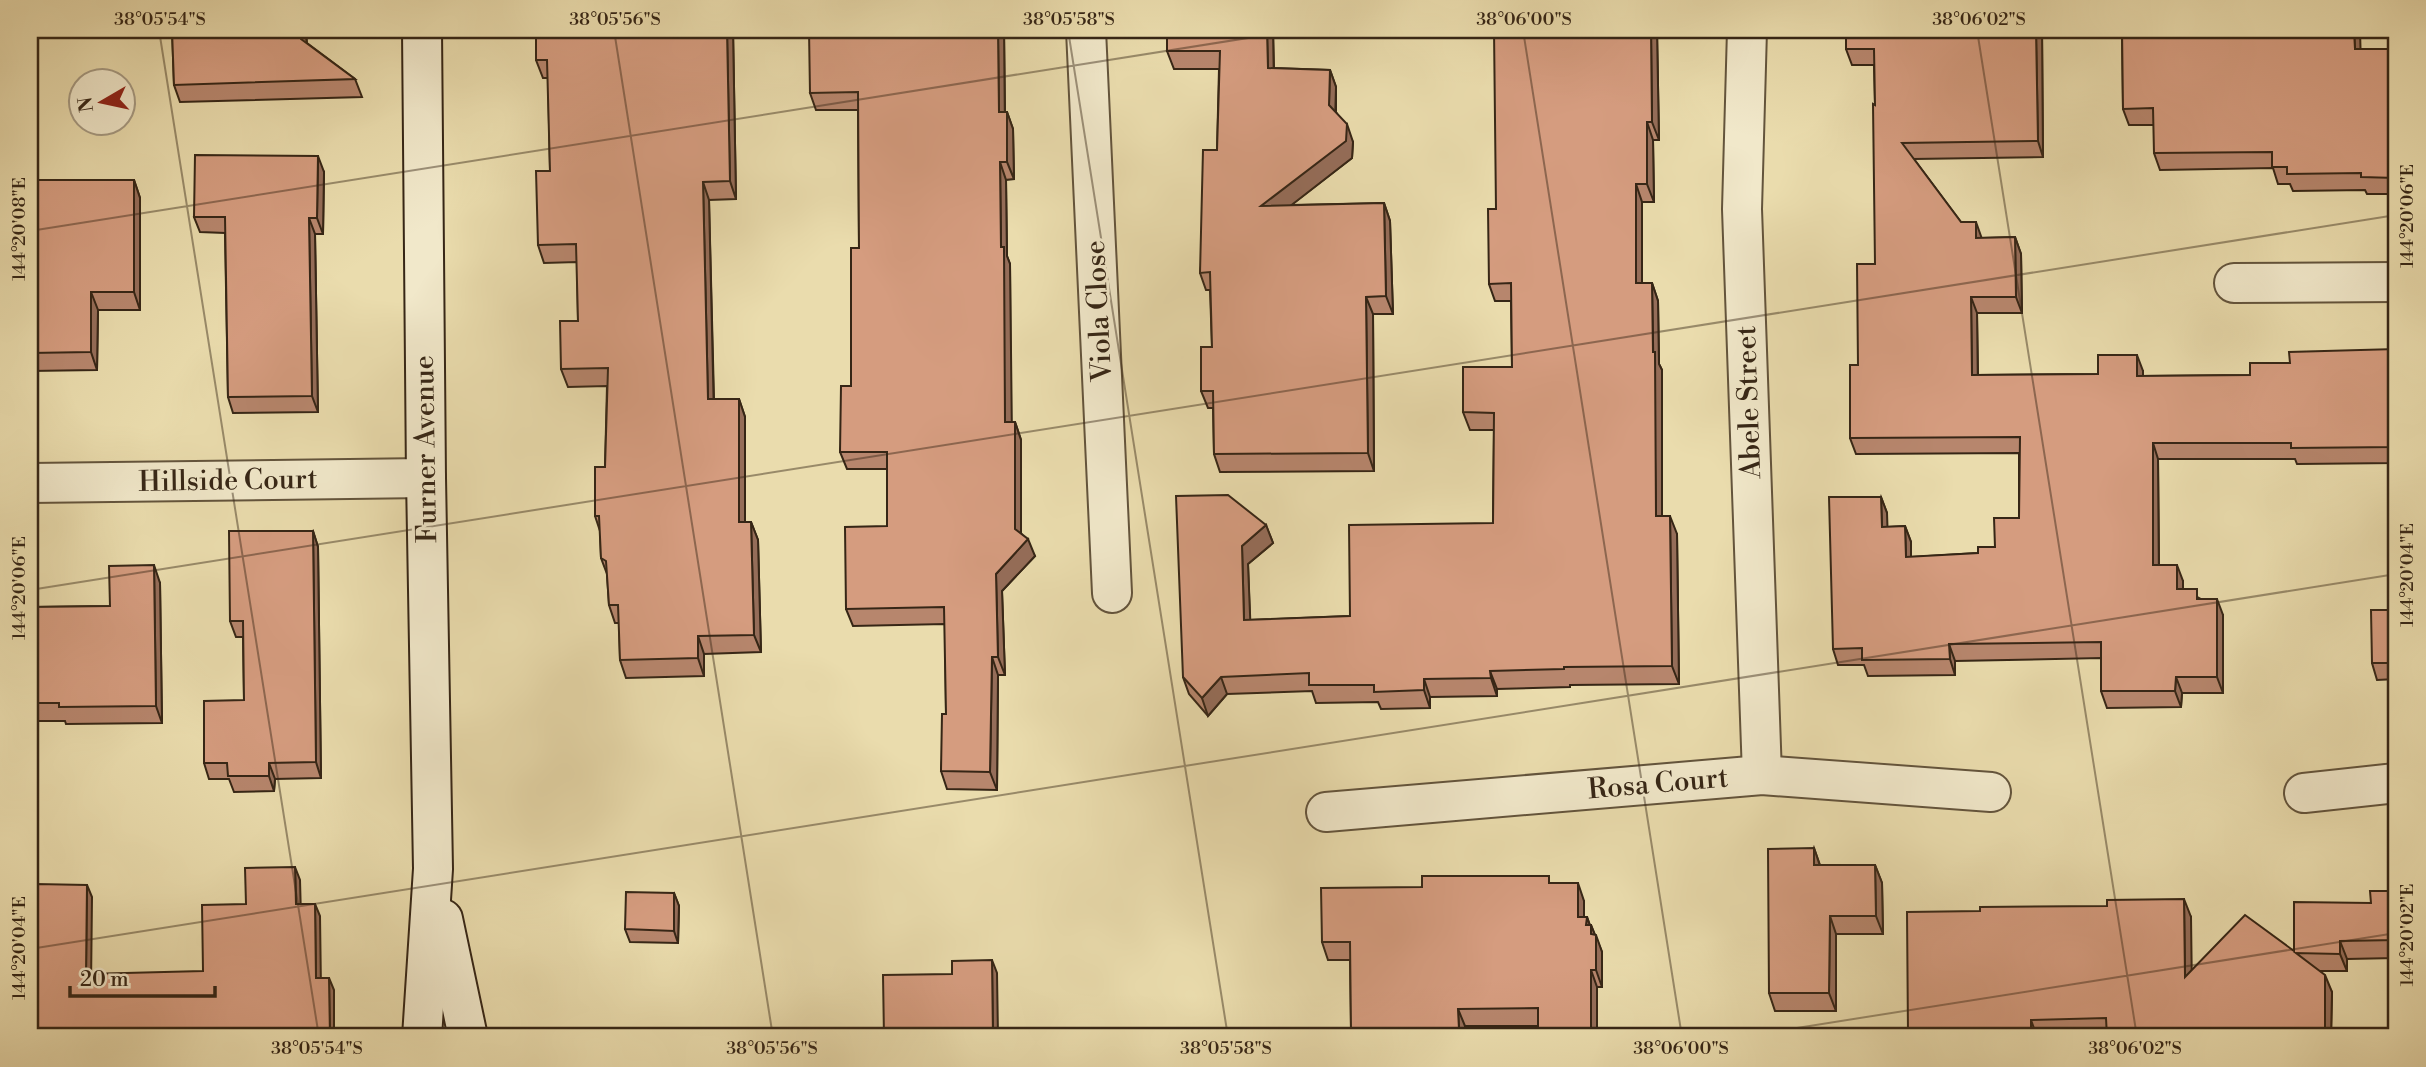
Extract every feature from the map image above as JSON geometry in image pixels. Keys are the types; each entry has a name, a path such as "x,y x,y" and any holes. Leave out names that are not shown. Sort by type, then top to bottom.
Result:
{"street":[{"name":"Furner Avenue","path":"422,30 433,869 422,1037"},
{"name":"Viola Close","path":"1086,30 1112,593"},
{"name":"Abele Street","path":"1748,30 1742,209 1762,775"},
{"path":"2234,283 2396,282"},
{"name":"Hillside Court","path":"30,483 426,478"},
{"name":"Rosa Court","path":"1326,813 1762,775 1991,792"},
{"path":"2304,793 2396,783"},
{"name":"Furner Avenue","path":"433,869 467,1037"}],"building":[{"path":"172,30 301,30 301,39 355,79 174,85"},
{"path":"536,30 727,30 730,181 703,182 708,399 739,399 739,522 751,522 754,635 698,636 698,658 620,660 618,605 609,605 606,561 601,558 599,516 595,516 595,467 605,467 608,368 561,369 560,321 578,321 576,244 538,245 536,171 550,171 547,60 536,60"},
{"path":"809,30 998,30 999,112 1007,112 1007,162 1000,162 1001,247 1004,247 1005,422 1015,422 1015,529 1028,539 996,574 998,657 992,657 990,772 941,771 942,714 946,714 944,607 846,609 845,527 887,526 887,452 840,452 841,386 851,386 851,248 859,248 858,92 810,93"},
{"path":"1167,30 1267,30 1268,68 1330,70 1329,105 1347,124 1346,141 1261,206 1384,203 1386,296 1366,297 1368,453 1214,454 1213,391 1201,391 1201,347 1212,347 1210,272 1200,273 1203,150 1217,150 1220,51 1167,51"},
{"path":"1494,30 1651,30 1652,122 1647,122 1647,184 1636,184 1636,283 1652,283 1656,516 1670,516 1672,666 1490,671 1491,678 1424,679 1424,690 1374,692 1374,685 1309,685 1309,673 1221,677 1202,698 1183,677 1176,496 1228,495 1266,525 1242,546 1244,620 1350,616 1349,525 1493,523 1494,413 1463,412 1463,367 1512,367 1511,283 1489,284 1488,209 1496,209"},
{"path":"1846,30 2036,30 2038,141 1902,143 1961,222 1976,222 1976,238 2015,237 2016,297 1971,297 1972,375 2098,374 2098,355 2137,355 2137,376 2250,375 2250,363 2290,363 2289,352 2396,349 2396,447 2291,448 2291,443 2153,443 2153,565 2177,565 2177,589 2197,589 2197,599 2217,599 2217,677 2176,677 2175,691 2101,691 2101,642 1949,644 1950,659 1862,660 1862,648 1833,649 1829,497 1881,497 1882,527 1905,526 1906,557 1978,553 1978,547 1995,547 1994,518 2019,518 2020,437 1850,438 1850,365 1858,365 1857,264 1875,264 1873,104 1875,105 1874,49 1846,49"},
{"path":"2122,30 2354,30 2355,49 2396,49 2396,178 2361,177 2361,173 2287,174 2287,167 2272,167 2272,152 2154,153 2153,108 2123,109"},
{"path":"195,155 318,156 317,218 309,218 312,396 228,397 225,217 194,217"},
{"path":"30,180 134,180 134,292 91,292 91,352 30,353"},
{"path":"229,531 313,531 316,762 269,763 269,776 228,776 227,763 204,763 204,701 244,700 243,621 230,621"},
{"path":"154,565 156,706 59,707 59,703 30,703 30,607 110,606 109,566"},
{"path":"2371,610 2396,610 2396,663 2372,663"},
{"path":"1814,848 1814,865 1875,865 1876,916 1830,916 1829,993 1769,993 1768,849"},
{"path":"295,867 296,904 315,904 316,978 329,978 330,1037 30,1037 30,975 37,976 36,884 87,885 86,974 203,971 202,905 246,904 245,868"},
{"path":"1422,876 1549,876 1549,883 1578,883 1578,917 1587,917 1586,925 1591,925 1591,934 1596,935 1596,970 1591,970 1591,1031 1538,1030 1538,1008 1458,1009 1459,1029 1351,1030 1350,942 1322,942 1321,888 1422,887"},
{"path":"2370,891 2396,891 2396,940 2340,941 2340,954 2296,953 2325,975 2325,1037 2107,1037 2106,1018 2031,1020 2031,1032 1908,1034 1907,912 1980,911 1980,907 2107,906 2107,900 2184,899 2185,977 2245,915 2294,951 2294,902 2371,903"},
{"path":"626,892 674,893 674,931 625,929"},
{"path":"992,960 993,1037 884,1037 883,975 952,974 952,961"}]}
